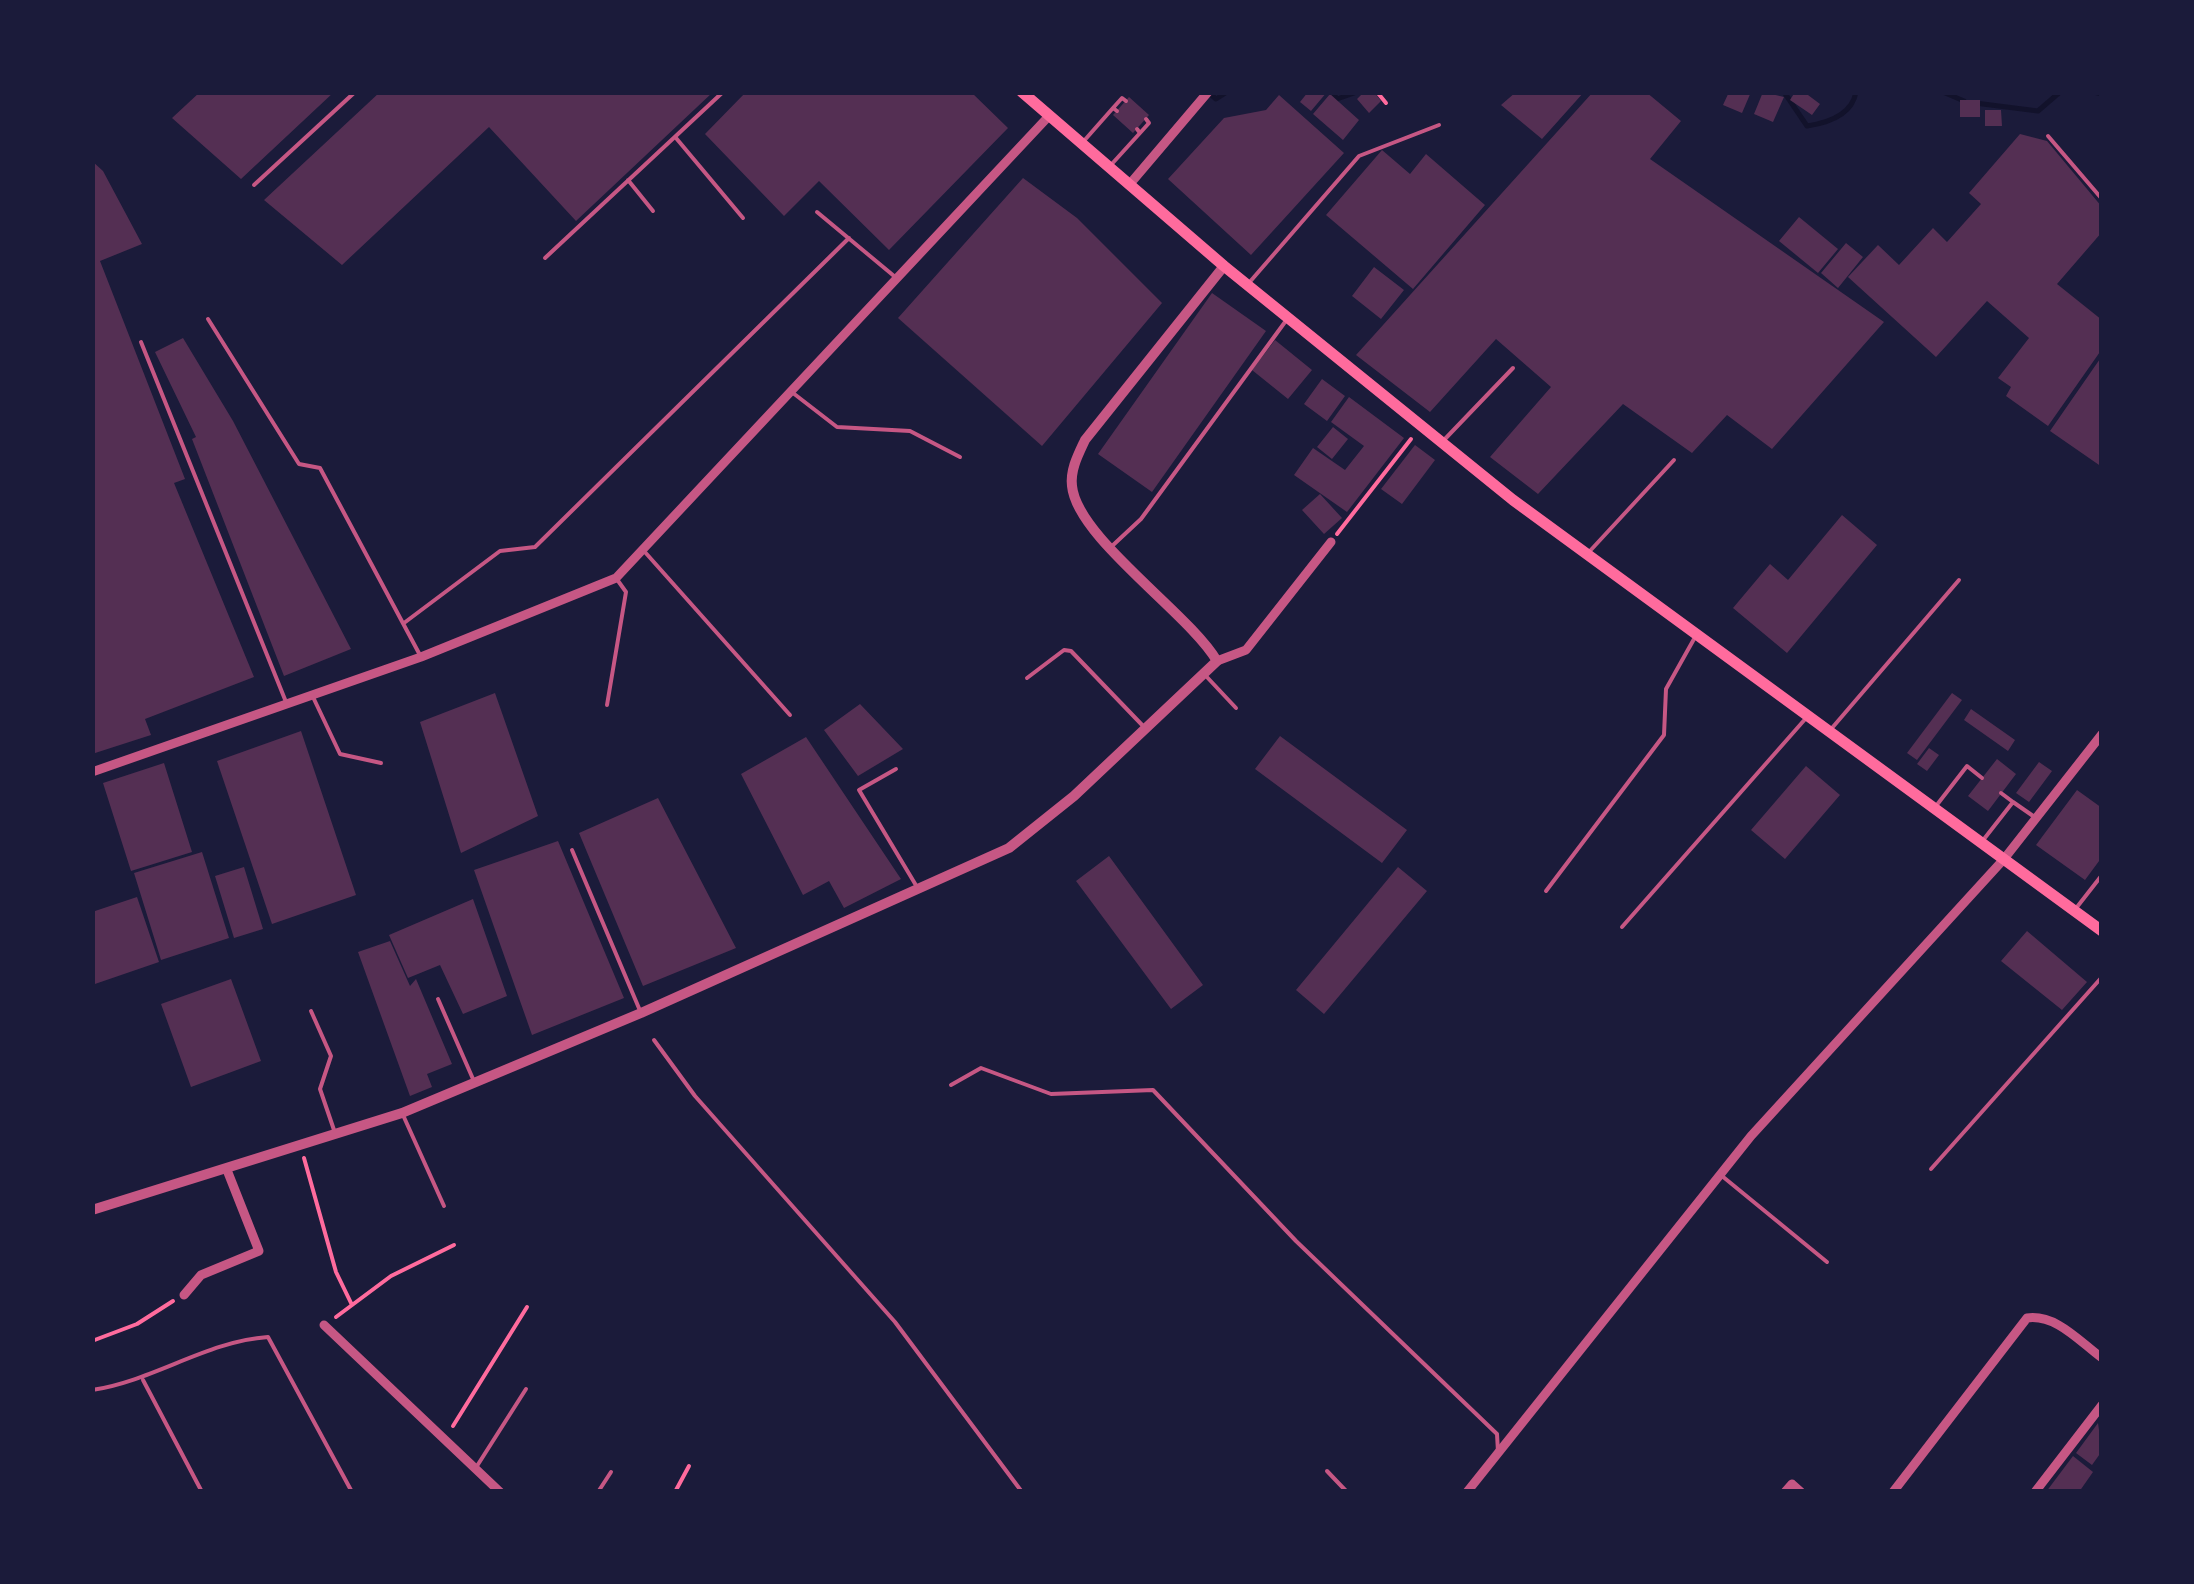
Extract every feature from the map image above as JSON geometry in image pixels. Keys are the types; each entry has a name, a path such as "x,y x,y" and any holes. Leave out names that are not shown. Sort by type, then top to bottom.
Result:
{"main road":[{"path":"1022,92 1224,266 1585,556 2102,932"}],"street":[{"path":"1129,185 1208,92"},
{"path":"92,772 421,658 616,578 1048,116"},
{"path":"1217,661 1111,547 1078,505 1072,486 1074,464 1084,440 1224,266"},
{"path":"92,1210 402,1113 641,1013 1009,848 1060,808 1217,661 1246,650 1331,542"},
{"path":"1467,1492 1720,1175 1875,996 2004,859 2102,734"},
{"path":"184,1294 202,1275 259,1251 226,1170"},
{"path":"1893,1492 2027,1318 2041,1316 2055,1323 2102,1358"},
{"path":"324,1326 500,1492"},
{"path":"2035,1492 2102,1405"},
{"path":"1785,1492 1792,1484 1801,1492"}],"lane":[{"path":"254,185 356,92"},
{"path":"545,258 722,92"},
{"path":"1080,145 1122,98 1126,101"},
{"path":"1108,168 1149,123 1146,119"},
{"path":"1248,285 1359,156 1439,125"},
{"path":"2048,136 2102,199"},
{"path":"676,138 743,218"},
{"path":"628,180 653,211"},
{"path":"817,212 897,279"},
{"path":"404,624 500,551 535,547 848,238"},
{"path":"1111,547 1141,519 1288,318"},
{"path":"208,319 299,464 320,468 421,658"},
{"path":"141,342 288,706"},
{"path":"1440,443 1513,368"},
{"path":"792,392 837,428 910,432 960,457"},
{"path":"1585,556 1674,460"},
{"path":"644,552 790,715"},
{"path":"607,705 626,592 616,578"},
{"path":"1828,733 1959,580"},
{"path":"1546,891 1664,735 1666,689 1695,637"},
{"path":"1027,678 1064,650 1071,651 1146,729"},
{"path":"1205,674 1236,708"},
{"path":"312,697 340,754 380,762"},
{"path":"1622,927 1807,717"},
{"path":"1934,808 1967,766 1982,778"},
{"path":"896,769 859,790 920,890"},
{"path":"2001,793 2036,818"},
{"path":"1982,843 2013,802"},
{"path":"572,850 641,1013"},
{"path":"2075,910 2102,875"},
{"path":"1932,1169 2102,977"},
{"path":"438,999 475,1083"},
{"path":"311,1011 331,1056 320,1090 336,1135"},
{"path":"654,1040 695,1096 895,1322 1022,1492"},
{"path":"952,1085 981,1068 1051,1094 1153,1090 1296,1241 1496,1434 1498,1453"},
{"path":"402,1113 444,1206"},
{"path":"1720,1175 1827,1262"},
{"path":"92,1390 143,1380 198,1356 268,1337 352,1492"},
{"path":"143,1380 202,1492"},
{"path":"474,1470 526,1390"},
{"path":"1327,1471 1347,1492"},
{"path":"598,1492 612,1472"}],"path":[{"path":"1378,92 1386,102"},
{"path":"1331,542 1420,427"},
{"path":"300,1146 336,1272 352,1305"},
{"path":"324,1326 392,1276 454,1245"},
{"path":"92,1341 137,1324 184,1294"},
{"path":"444,1440 527,1307"},
{"path":"675,1492 689,1466"}],"building":[{"path":"200,92 334,92 241,179 172,118"},
{"path":"380,92 713,92 576,221 489,127 342,265 264,200"},
{"path":"746,92 971,92 1008,128 889,250 819,181 784,216 705,134"},
{"path":"1308,92 1327,92 1311,111 1300,102"},
{"path":"1364,92 1374,92 1381,101 1369,113 1357,99"},
{"path":"1516,92 1584,92 1542,139 1501,105"},
{"path":"1593,92 1646,92 1681,121 1650,159 1884,322 1772,449 1727,415 1692,453 1623,404 1538,494 1490,457 1551,387 1496,339 1430,412 1356,355"},
{"path":"1729,92 1751,92 1742,113 1723,105"},
{"path":"1763,92 1784,97 1773,122 1754,114"},
{"path":"1795,92 1804,92 1820,104 1812,115 1790,100"},
{"path":"1330,94 1359,120 1343,140 1313,114"},
{"path":"1279,95 1344,153 1251,255 1168,179 1224,118 1266,110"},
{"path":"1129,97 1149,115 1133,133 1113,115"},
{"path":"1960,100 1980,100 1980,117 1960,117"},
{"path":"1985,110 2001,110 2002,126 1985,126"},
{"path":"2020,134 2047,141 2102,207 2102,232 2057,284 2102,320 2102,349 2048,426 2006,396 2011,387 1998,378 2029,338 1987,301 1936,357 1848,277 1878,245 1899,265 1933,228 1947,242 1981,204 1969,193"},
{"path":"1382,150 1410,174 1426,154 1485,205 1413,289 1326,215"},
{"path":"92,161 103,171 142,244 100,261 185,479 174,483 254,677 145,719 151,735 92,754"},
{"path":"1023,178 1077,218 1162,303 1042,446 898,318"},
{"path":"1799,217 1838,249 1818,273 1779,241"},
{"path":"1846,243 1863,257 1838,288 1821,273"},
{"path":"1374,267 1404,290 1381,319 1352,296"},
{"path":"1212,293 1266,331 1152,492 1098,454"},
{"path":"183,338 233,421 351,649 284,676 192,439 196,437 155,352"},
{"path":"1275,340 1312,370 1288,399 1252,370"},
{"path":"2102,356 2102,467 2050,431"},
{"path":"1322,379 1345,396 1327,421 1304,404"},
{"path":"1349,397 1404,438 1347,512 1294,475 1313,448 1345,470 1364,446 1331,422"},
{"path":"1333,427 1348,439 1332,459 1317,447"},
{"path":"1415,445 1435,460 1402,504 1381,489"},
{"path":"1320,494 1342,518 1324,534 1302,510"},
{"path":"1842,515 1877,545 1787,653 1733,608 1770,564 1788,580"},
{"path":"495,693 538,816 461,853 420,722"},
{"path":"1952,693 1962,700 1917,760 1907,753"},
{"path":"860,704 903,749 858,776 824,730"},
{"path":"1971,709 2015,740 2008,751 1964,720"},
{"path":"301,731 356,895 272,924 217,761"},
{"path":"1280,736 1407,830 1382,863 1255,769"},
{"path":"806,737 901,879 844,908 829,881 803,895 741,774"},
{"path":"1929,748 1939,755 1927,771 1917,764"},
{"path":"1997,759 2016,774 1988,811 1968,796"},
{"path":"2039,762 2052,771 2029,802 2016,793"},
{"path":"164,763 192,852 131,871 103,783"},
{"path":"1806,766 1840,795 1785,859 1751,830"},
{"path":"2077,790 2102,808 2102,857 2085,880 2036,845"},
{"path":"658,798 736,948 643,986 579,833"},
{"path":"558,841 624,998 532,1035 474,870"},
{"path":"202,852 229,938 161,960 134,873"},
{"path":"1109,856 1203,985 1171,1009 1076,881"},
{"path":"244,867 263,929 234,938 215,876"},
{"path":"1398,867 1427,891 1324,1014 1296,990"},
{"path":"137,897 159,962 92,985 92,912"},
{"path":"473,899 507,996 463,1014 440,965 408,978 389,935"},
{"path":"2027,931 2087,982 2062,1010 2001,961"},
{"path":"390,941 410,986 416,979 452,1064 427,1074 432,1087 410,1096 358,952"},
{"path":"231,979 261,1061 191,1087 161,1004"},
{"path":"2098,1423 2102,1451 2092,1465 2076,1453"},
{"path":"2073,1456 2093,1472 2079,1492 2046,1492"}],"waterway":[{"path":"1209,93 1216,99 1227,92"},
{"path":"1332,92 1337,99 1357,92"},
{"path":"1784,92 1807,126 1844,112 1856,92"},
{"path":"1943,92 1964,101"},
{"path":"1975,103 2038,111 2060,92"},
{"path":"2094,92 2102,94"}]}
